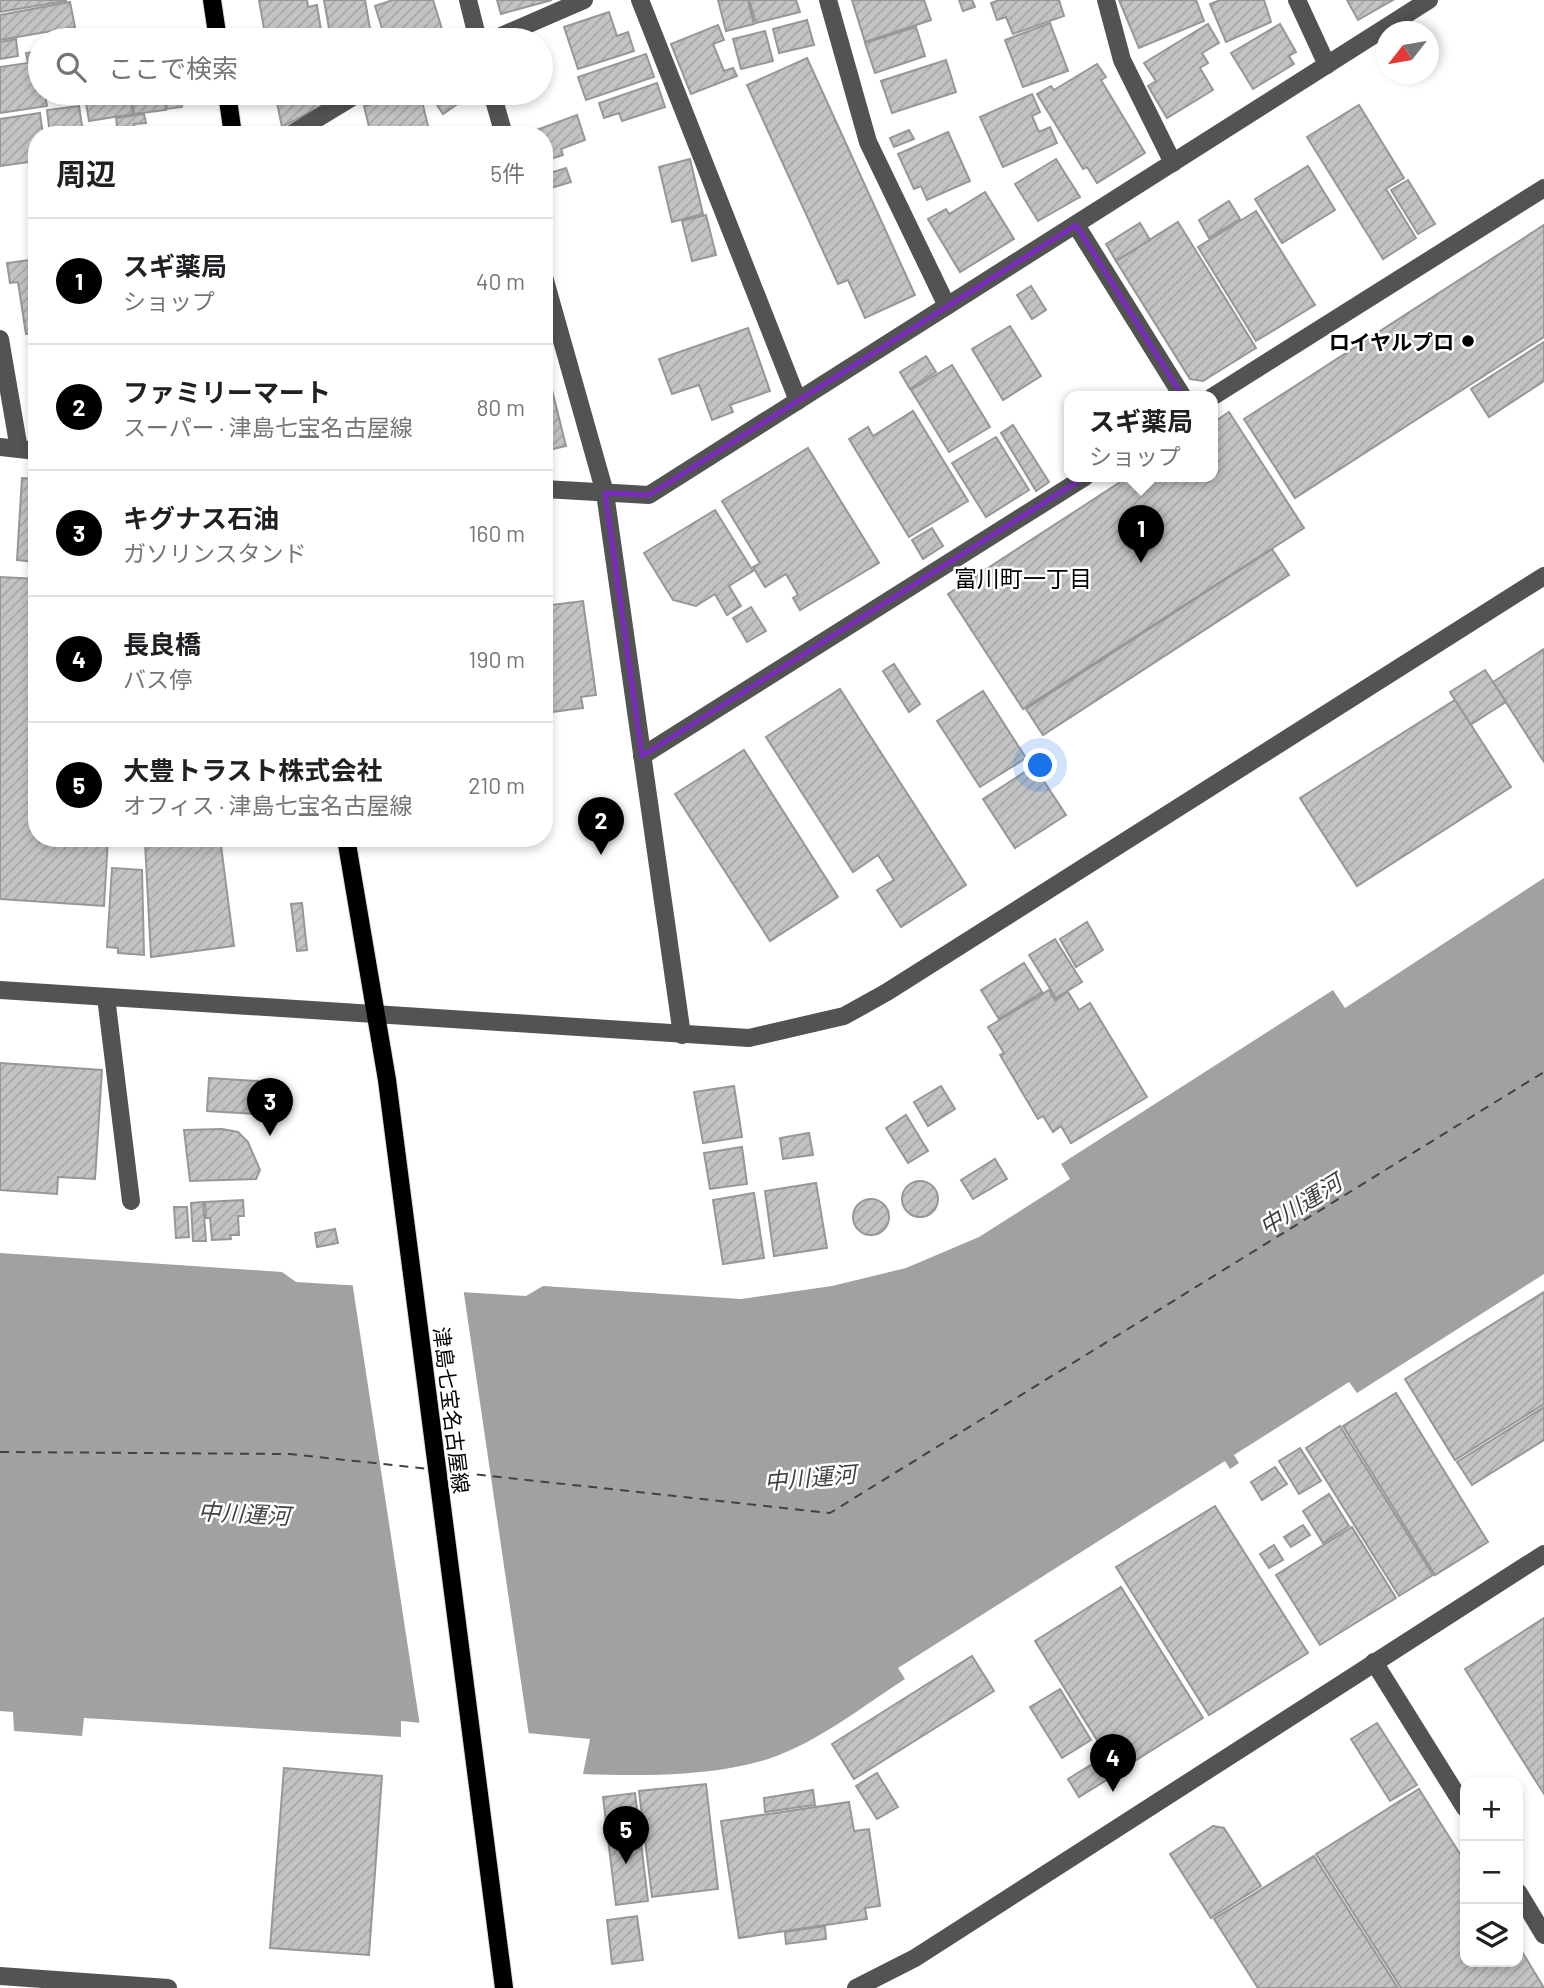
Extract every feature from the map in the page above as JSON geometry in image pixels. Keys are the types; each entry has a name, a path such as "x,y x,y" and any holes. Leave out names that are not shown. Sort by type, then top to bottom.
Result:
{"main road":[{"path":"212,0 216,28"},
{"path":"229,105 232,126"},
{"name":"津島七宝名古屋線","path":"347,847 387,1080 504,1988"}],"street":[{"path":"468,0 475,28"},
{"path":"520,28 584,0"},
{"path":"640,0 798,401"},
{"path":"828,0 867,142 947,306"},
{"path":"1106,0 1122,60 1173,163"},
{"path":"1297,0 1327,65"},
{"path":"553,490 649,495 1429,0"},
{"path":"305,126 339,105"},
{"path":"495,105 501,126"},
{"path":"1218,393 1544,188"},
{"path":"1076,225 1179,391"},
{"path":"553,309 605,493 682,1035"},
{"path":"0,339 28,450 0,447"},
{"path":"642,756 1077,482"},
{"path":"0,990 749,1038 844,1016 1544,576"},
{"path":"106,997 131,1201"},
{"path":"865,1986 915,1958 1544,1555"},
{"path":"1374,1662 1460,1800"},
{"path":"1523,1900 1544,1935"},
{"path":"0,1976 168,1988"}],"highlighted area":[{"path":"1076,225 1191,410 642,756 605,493 649,495"}],"water":[{"name":"中川運河","path":"1544,878 1544,1274 1357,1393 1349,1382 1234,1455 1239,1463 1230,1469 1225,1461 898,1668 905,1679 806,1743 771,1758 726,1769 653,1775 583,1774 590,1739 401,1721 401,1737 84,1718 82,1736 14,1731 13,1712 0,1711 0,1253 282,1272 296,1282 526,1296 543,1286 741,1299 832,1286 906,1268 979,1237 1070,1179 1061,1164 1333,990 1345,1008"}],"pier":[{"path":"352,1281 463,1287 529,1736 420,1726"}],"building":[{"path":"0,0 66,0 66,1 0,12"},
{"path":"259,0 307,0 308,7 317,5 321,28 264,28"},
{"path":"324,0 365,0 370,28 329,28"},
{"path":"393,0 433,0 442,28 382,28 375,6"},
{"path":"497,0 552,0 501,14"},
{"path":"718,0 748,0 754,24 726,31"},
{"path":"749,0 796,0 800,12 756,23"},
{"path":"852,0 924,0 931,20 865,42"},
{"path":"959,0 972,0 975,7 963,11"},
{"path":"999,0 1059,0 1064,16 1013,34 1006,17 997,20 991,3"},
{"path":"1119,0 1196,0 1204,21 1139,48"},
{"path":"1220,0 1264,0 1271,22 1226,42 1210,4"},
{"path":"1347,0 1393,0 1358,20"},
{"path":"70,2 75,27 28,28 28,35 0,40 0,15"},
{"path":"609,12 617,36 628,32 634,51 578,69 564,27"},
{"path":"807,20 814,45 779,53 773,29"},
{"path":"1050,23 1068,71 1023,87 1005,40"},
{"path":"1208,24 1219,43 1202,53 1208,63 1200,68 1213,90 1167,118 1148,86 1156,81 1144,63"},
{"path":"1280,24 1296,52 1289,56 1294,64 1253,89 1231,53"},
{"path":"718,25 724,40 713,44 724,71 733,68 737,76 691,94 671,44"},
{"path":"916,27 925,56 875,73 865,43"},
{"path":"765,31 773,61 741,69 733,39"},
{"path":"16,39 18,56 0,59 0,42"},
{"path":"646,54 654,77 586,100 578,77"},
{"path":"807,58 915,295 865,318 848,280 838,284 747,85"},
{"path":"946,60 956,92 892,113 881,81"},
{"path":"28,63 28,105 47,106 0,113 0,67"},
{"path":"1097,64 1106,77 1101,80 1145,153 1097,183 1087,167 1083,169 1037,94 1051,86 1054,90"},
{"path":"657,83 665,107 622,121 619,113 604,118 599,103"},
{"path":"1032,94 1040,112 1032,116 1039,132 1050,127 1057,143 1003,167 980,117"},
{"path":"86,105 132,105 133,114 89,121"},
{"path":"132,105 165,105 166,110 134,114"},
{"path":"166,105 182,105 182,107 167,109"},
{"path":"277,105 324,105 284,126"},
{"path":"423,105 428,126 369,126 364,106"},
{"path":"437,105 456,105 443,114"},
{"path":"1359,105 1404,178 1386,189 1416,238 1383,259 1307,137"},
{"path":"79,106 82,126 49,126 47,110"},
{"path":"40,113 42,126 28,126 28,162 0,166 0,119"},
{"path":"144,114 146,123 117,126 116,118"},
{"path":"577,115 585,140 561,149 563,155 553,158 553,126 547,126"},
{"path":"909,130 914,139 894,147 890,138"},
{"path":"948,132 970,181 927,200 921,186 914,189 898,154"},
{"path":"690,159 703,214 672,222 659,167"},
{"path":"1056,159 1080,197 1038,221 1015,184"},
{"path":"1308,166 1335,210 1282,243 1255,199"},
{"path":"566,168 571,182 553,187 553,172"},
{"path":"1408,180 1435,224 1418,234 1391,190"},
{"path":"985,192 1014,239 960,272 928,219 946,209 949,214"},
{"path":"1229,201 1240,219 1209,238 1199,220"},
{"path":"1256,211 1315,305 1256,341 1198,247"},
{"path":"706,215 716,255 692,261 682,221"},
{"path":"1178,222 1256,348 1203,381 1190,379 1116,261"},
{"path":"1140,223 1150,240 1116,261 1106,244"},
{"path":"1544,225 1544,337 1295,498 1244,419"},
{"path":"28,260 28,334 18,282 10,283 7,263"},
{"path":"1031,286 1046,310 1032,319 1017,295"},
{"path":"1010,326 1041,376 1003,400 972,349"},
{"path":"748,328 770,391 730,405 733,412 712,420 699,385 672,394 659,359"},
{"path":"1544,342 1544,381 1489,417 1471,389"},
{"path":"926,356 936,372 910,389 900,372"},
{"path":"952,365 990,427 949,452 911,390"},
{"path":"553,394 566,446 553,449"},
{"path":"913,411 968,501 909,537 849,439 868,427 873,436"},
{"path":"1229,412 1304,528 1023,709 948,594 1120,482 1218,482 1218,420"},
{"path":"1013,425 1049,482 1036,491 1001,433"},
{"path":"996,437 1029,490 986,517 952,463"},
{"path":"808,448 879,563 800,610 793,598 798,595 786,574 765,587 753,567 760,563 722,501"},
{"path":"22,478 28,478 28,561 17,560"},
{"path":"715,510 753,571 729,586 741,606 727,615 715,594 696,606 673,600 644,553"},
{"path":"932,528 943,546 923,559 912,540"},
{"path":"1272,549 1289,575 1043,735 1026,709"},
{"path":"0,577 28,579 28,847 107,847 104,906 0,899"},
{"path":"583,601 596,695 581,697 583,708 553,712 553,605"},
{"path":"751,607 766,631 747,642 733,618"},
{"path":"1544,649 1544,762 1493,682"},
{"path":"894,664 920,704 909,712 883,671"},
{"path":"1485,670 1506,702 1470,725 1450,692"},
{"path":"840,689 966,885 901,927 877,890 894,880 878,855 853,872 766,737"},
{"path":"983,691 1026,758 980,787 937,721"},
{"path":"1455,700 1511,787 1357,886 1300,798"},
{"path":"744,750 838,897 770,941 675,794"},
{"path":"1034,766 1066,815 1015,848 983,799"},
{"path":"145,847 221,847 234,946 151,957"},
{"path":"112,868 142,870 144,955 118,953 118,948 107,947"},
{"path":"302,903 307,950 297,951 291,904"},
{"path":"1087,922 1103,950 1076,967 1060,939"},
{"path":"1055,939 1082,982 1056,998 1029,955"},
{"path":"1024,963 1042,992 999,1019 981,990"},
{"path":"1049,990 1055,1000 1068,992 1079,1010 1090,1003 1147,1097 1071,1143 1061,1126 1053,1132 1043,1116 1038,1119 1000,1055 1004,1053 988,1027"},
{"path":"0,1063 102,1070 95,1179 58,1177 57,1194 0,1190"},
{"path":"209,1078 258,1081 256,1114 207,1111"},
{"path":"734,1086 742,1137 703,1143 694,1092"},
{"path":"941,1086 955,1109 928,1126 914,1102"},
{"path":"906,1115 928,1151 908,1163 886,1128"},
{"path":"222,1129 238,1132 248,1142 260,1170 256,1179 190,1181 184,1130"},
{"path":"809,1133 813,1155 783,1159 780,1138"},
{"path":"742,1147 747,1184 710,1189 704,1153"},
{"path":"995,1159 1007,1179 973,1199 961,1180"},
{"path":"920,1181 932,1187 938,1199 932,1211 920,1217 908,1211 902,1199 908,1187"},
{"path":"816,1183 827,1248 774,1256 765,1191"},
{"path":"754,1193 764,1258 723,1264 713,1200"},
{"path":"871,1199 883,1205 889,1217 883,1229 871,1235 859,1229 853,1217 859,1205"},
{"path":"243,1200 244,1216 238,1216 239,1235 230,1235 231,1239 212,1240 205,1202"},
{"path":"203,1202 206,1241 193,1241 191,1203"},
{"path":"174,1207 187,1207 189,1237 176,1238"},
{"path":"335,1229 338,1243 317,1247 315,1233"},
{"path":"1544,1292 1544,1404 1455,1460 1405,1379"},
{"path":"1396,1393 1488,1542 1435,1575 1343,1426"},
{"path":"1544,1407 1544,1440 1472,1485 1457,1462"},
{"path":"1340,1426 1433,1575 1399,1596 1306,1448"},
{"path":"1300,1448 1321,1481 1299,1494 1279,1461"},
{"path":"1275,1467 1287,1484 1262,1500 1251,1482"},
{"path":"1329,1494 1349,1526 1323,1543 1303,1511"},
{"path":"1215,1506 1308,1653 1209,1715 1116,1567"},
{"path":"1303,1525 1310,1535 1291,1547 1284,1537"},
{"path":"1352,1527 1396,1598 1320,1645 1276,1575"},
{"path":"1274,1545 1283,1560 1269,1568 1260,1554"},
{"path":"1121,1587 1203,1718 1117,1772 1035,1641"},
{"path":"1544,1618 1544,1794 1465,1669"},
{"path":"972,1656 994,1691 854,1779 832,1744"},
{"path":"1060,1689 1091,1740 1062,1758 1030,1707"},
{"path":"1377,1723 1417,1785 1390,1801 1351,1739"},
{"path":"1102,1758 1113,1776 1079,1797 1068,1779"},
{"path":"284,1768 382,1776 369,1955 270,1948"},
{"path":"877,1773 898,1807 877,1819 856,1786"},
{"path":"706,1784 718,1889 652,1897 639,1791"},
{"path":"1419,1789 1460,1854 1460,1967 1523,1967 1523,1953 1544,1988 1401,1988 1316,1854"},
{"path":"813,1790 815,1805 765,1812 764,1798"},
{"path":"635,1793 648,1901 616,1905 603,1797"},
{"path":"849,1802 854,1831 869,1829 880,1906 865,1908 867,1919 739,1938 721,1821"},
{"path":"1213,1826 1224,1828 1261,1886 1211,1918 1170,1854"},
{"path":"1314,1856 1398,1988 1258,1988 1214,1919"},
{"path":"637,1916 643,1960 612,1964 607,1920"},
{"path":"825,1926 826,1939 786,1944 785,1932"}],"ferry route":[{"path":"445,1471 830,1513 1544,1072"},
{"path":"0,1452 290,1454 429,1469"}],"place":[{"name":"ロイヤルプロ","path":"1468,341"},
{"name":"スギ薬局","path":"1141,563"},
{"name":"ファミリーマート","path":"601,855"},
{"name":"キグナス石油","path":"270,1136"},
{"name":"長良橋","path":"1113,1792"},
{"name":"大豊トラスト株式会社","path":"626,1864"}],"district":[{"name":"富川町一丁目","path":"1023,578"}]}
